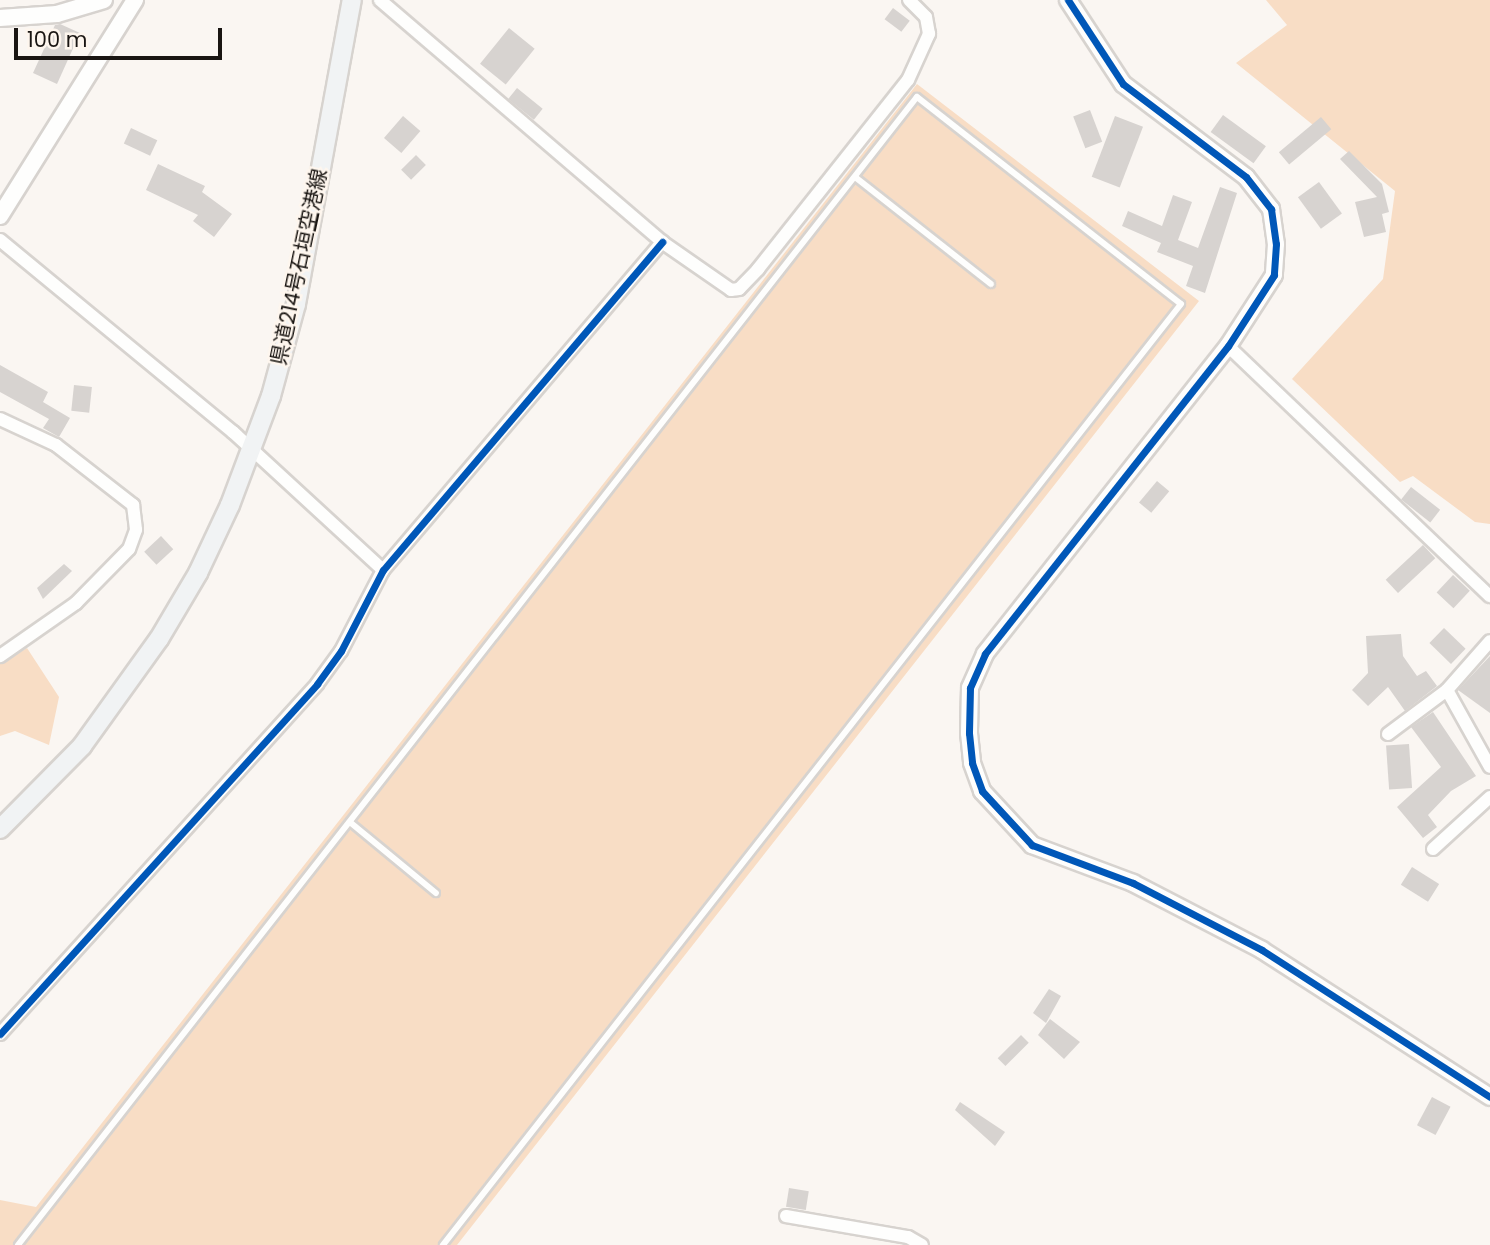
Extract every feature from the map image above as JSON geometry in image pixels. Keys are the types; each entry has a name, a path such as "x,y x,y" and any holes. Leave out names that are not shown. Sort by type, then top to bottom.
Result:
{"main road":[{"name":"県道214号石垣空港線","path":"0,829 82,746 159,639 198,573 253,450 296,304 352,0"}],"street":[{"path":"0,19 57,14 104,0"},
{"path":"0,216 135,0"},
{"path":"380,0 662,242 725,288 739,289 878,124 908,80 929,34 926,17 909,0"},
{"path":"1068,0 1123,84 1247,177 1271,209 1276,244 1274,275 1227,346 985,654 970,688 972,763 982,791 1032,845 1133,883 1262,950 1490,1097"},
{"path":"0,240 253,450 383,570"},
{"path":"0,1034 317,684 341,651 383,570 662,242"},
{"path":"1227,346 1490,596"},
{"path":"0,419 56,445 133,505 136,530 129,549 76,603 0,656"},
{"path":"1388,734 1447,690 1490,642"},
{"path":"1447,690 1490,767"},
{"path":"1433,849 1490,797"},
{"path":"786,1216 908,1237 922,1245"}],"lane":[{"path":"18,1245 917,97 1181,304 443,1245"},
{"path":"855,177 991,284"},
{"path":"351,823 436,892"}],"shaded area":[{"path":"1266,0 1490,0 1490,524 1475,522 1413,476 1400,482 1292,379 1383,279 1395,191 1236,63 1287,25"},
{"path":"917,84 1199,301 457,1245 0,1245 0,1200 36,1207"},
{"path":"27,648 59,697 49,745 15,731 0,736 0,664"}],"building":[{"path":"893,8 910,21 901,32 885,19"},
{"path":"60,24 80,33 57,84 33,73 55,25"},
{"path":"509,28 535,49 506,85 480,64"},
{"path":"517,88 543,109 534,120 508,99"},
{"path":"1090,110 1102,142 1085,148 1073,116"},
{"path":"1223,115 1266,146 1254,163 1211,132"},
{"path":"403,116 420,131 401,153 384,138"},
{"path":"1115,116 1143,127 1120,187 1092,177"},
{"path":"1321,117 1331,129 1289,165 1279,152"},
{"path":"131,128 157,140 150,156 124,143"},
{"path":"1349,151 1382,184 1389,212 1382,214 1386,232 1364,237 1355,202 1377,197 1340,159"},
{"path":"416,155 426,165 411,180 401,170"},
{"path":"158,164 205,186 202,192 232,214 214,237 193,221 198,215 146,190"},
{"path":"1319,182 1342,214 1321,229 1298,197"},
{"path":"1220,187 1237,193 1205,293 1186,286 1193,266 1157,252 1161,243 1122,226 1128,211 1162,226 1173,195 1192,202 1178,240 1198,248"},
{"path":"0,365 48,392 43,402 70,418 59,437 43,428 49,419 0,392"},
{"path":"74,385 92,387 89,413 71,411"},
{"path":"1157,481 1169,491 1151,513 1139,502"},
{"path":"1411,487 1440,510 1430,522 1401,500"},
{"path":"161,536 173,549 156,565 144,552"},
{"path":"1423,545 1435,558 1398,593 1386,580"},
{"path":"64,564 72,571 43,599 37,588"},
{"path":"1453,575 1470,591 1453,608 1437,593"},
{"path":"1444,628 1466,649 1451,664 1429,643"},
{"path":"1401,634 1403,656 1417,676 1426,671 1437,686 1405,711 1388,687 1368,706 1352,690 1368,673 1366,636"},
{"path":"1490,656 1490,713 1458,690"},
{"path":"1433,712 1476,776 1451,791 1428,815 1437,827 1423,838 1397,807 1441,767 1411,727"},
{"path":"1409,744 1412,788 1389,789 1386,746"},
{"path":"1412,867 1439,884 1428,902 1401,885"},
{"path":"1049,989 1061,996 1046,1023 1033,1013"},
{"path":"1050,1019 1080,1042 1064,1059 1038,1035"},
{"path":"1021,1035 1029,1043 1005,1066 998,1058"},
{"path":"1432,1097 1451,1107 1436,1135 1417,1125"},
{"path":"960,1102 1005,1132 995,1146 955,1110"},
{"path":"789,1188 809,1191 806,1210 786,1207"}],"cycle path":[{"path":"1068,0 1123,84 1246,177 1271,209 1276,244 1274,275 1228,346 985,654 970,688 969,733 972,763 982,791 1032,845 1133,883 1262,950 1490,1097"},
{"path":"0,1034 317,684 341,651 383,570 662,242"}]}
